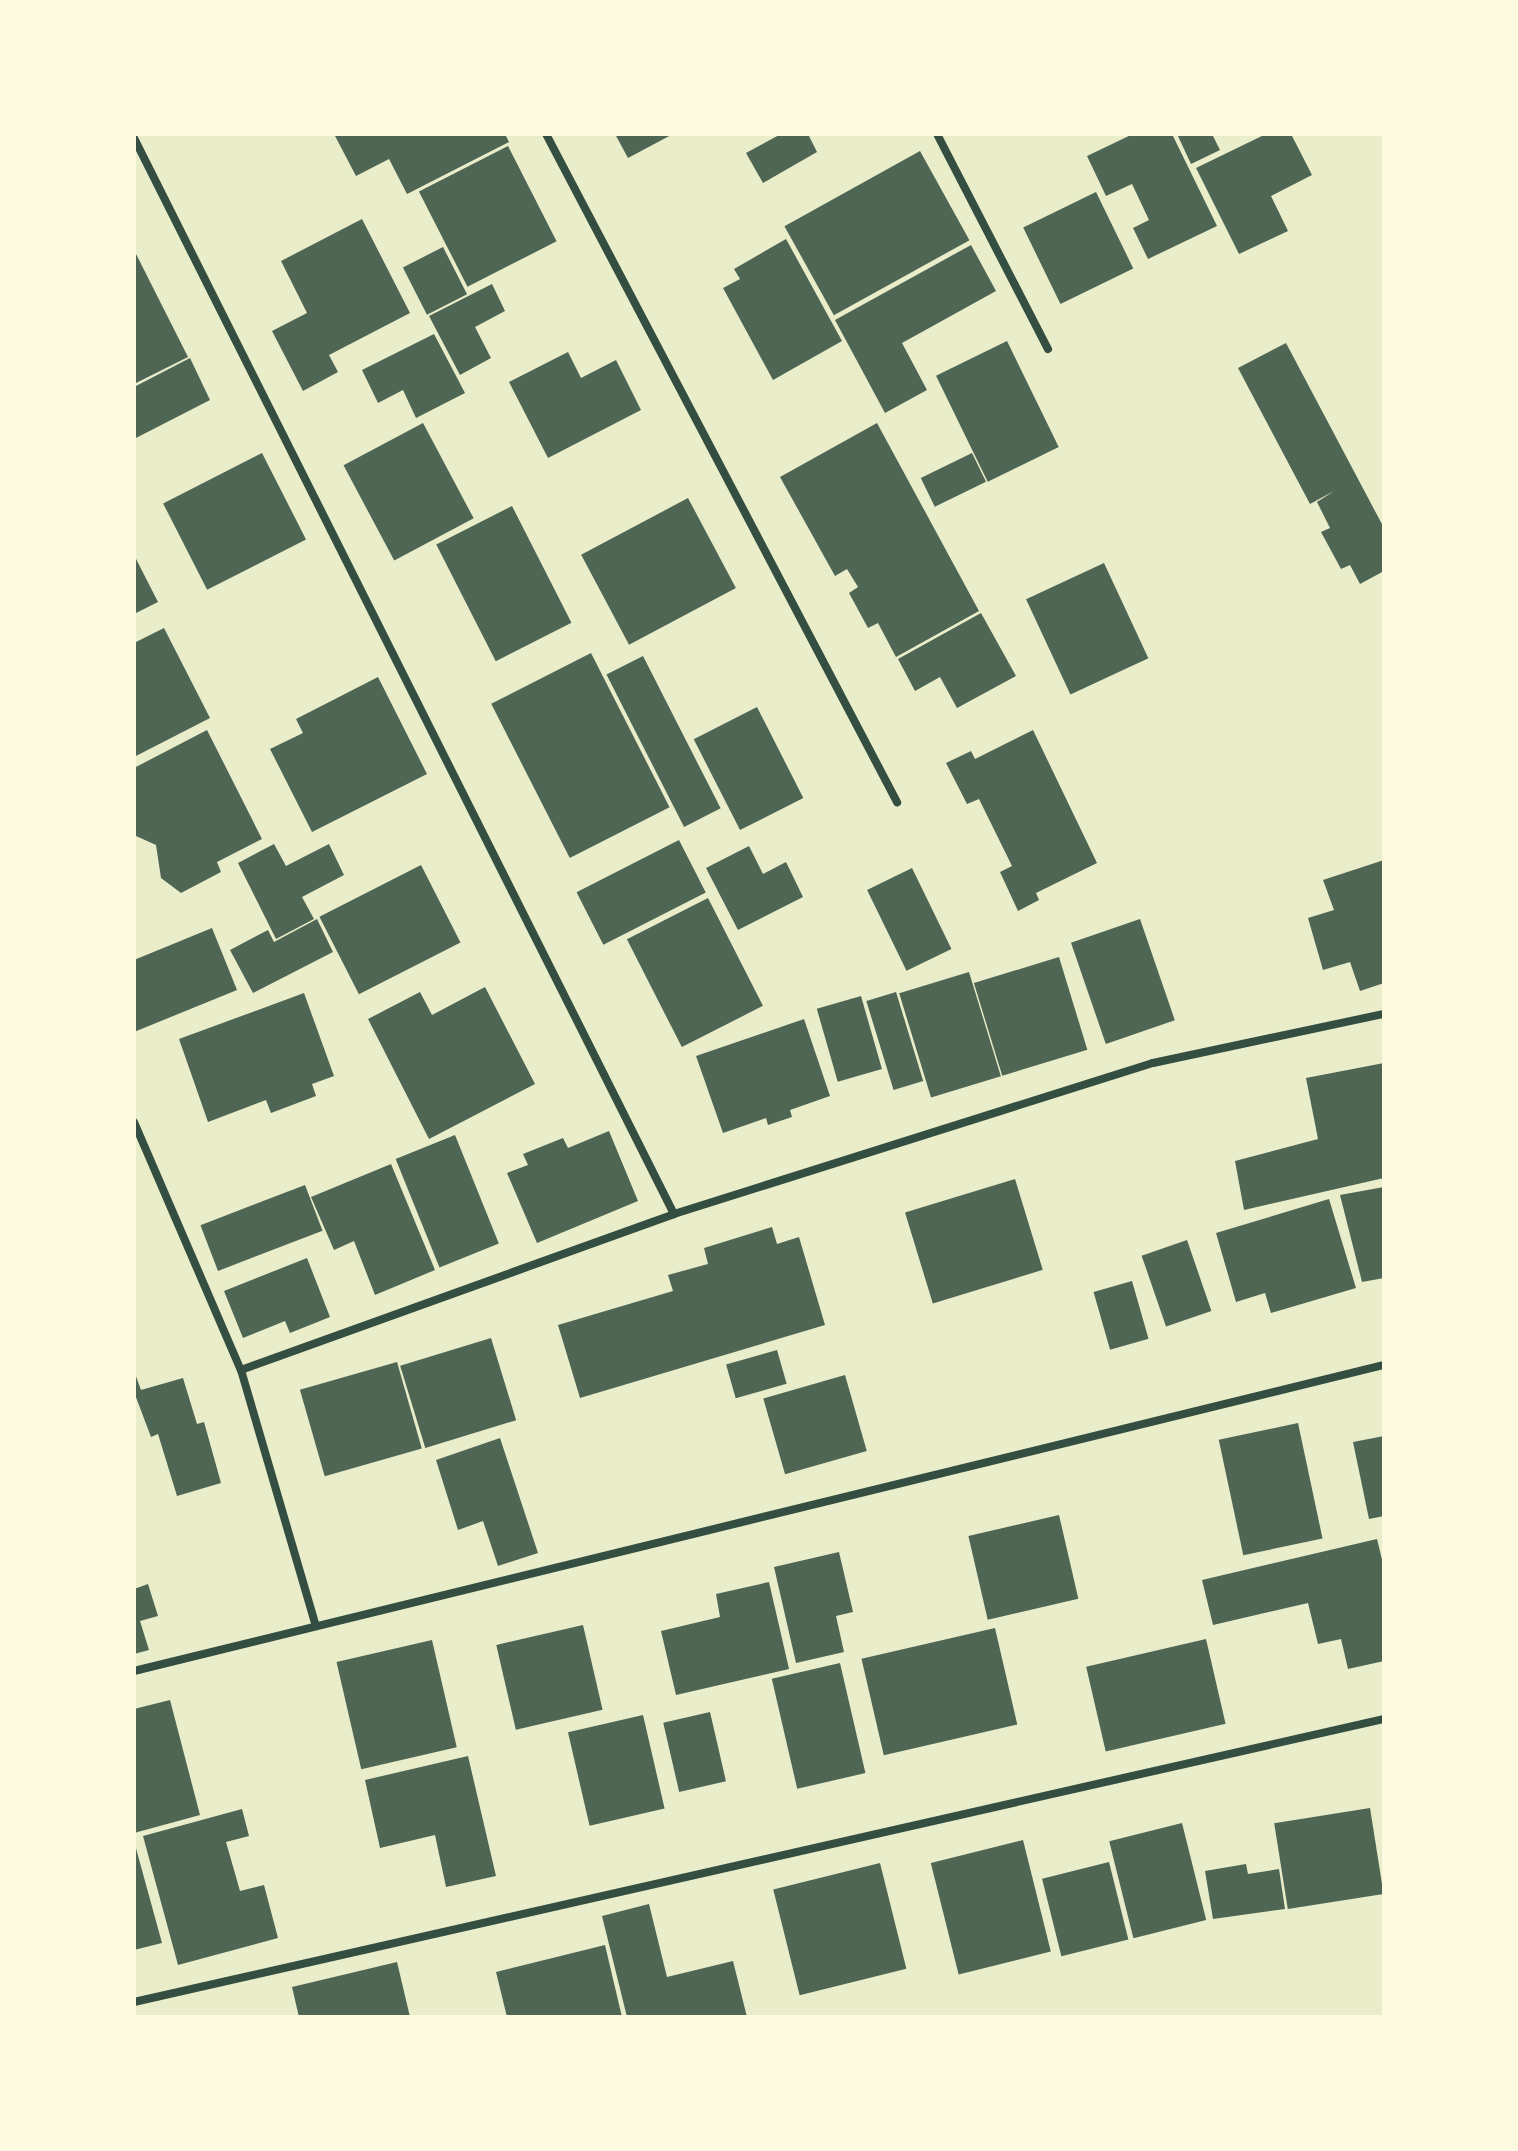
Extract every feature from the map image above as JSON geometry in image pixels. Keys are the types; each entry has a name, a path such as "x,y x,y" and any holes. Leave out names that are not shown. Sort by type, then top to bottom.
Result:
{"street":[{"path":"546,134 897,802"},
{"path":"937,134 1048,349"},
{"path":"134,138 674,1214"},
{"path":"241,1370 674,1214 1153,1063 1384,1014"},
{"path":"134,1122 241,1370 315,1623"},
{"path":"134,1671 315,1623 1384,1365"},
{"path":"134,2002 1384,1719"}],"building":[{"path":"334,134 505,134 509,142 407,194 389,159 356,176"},
{"path":"615,134 673,134 628,158"},
{"path":"781,134 808,134 817,152 763,183 746,153"},
{"path":"1133,134 1172,134 1217,226 1148,259 1133,228 1149,220 1132,184 1106,196 1087,156"},
{"path":"1177,134 1212,134 1220,150 1191,164"},
{"path":"1266,134 1291,134 1312,175 1271,196 1288,231 1239,254 1196,168"},
{"path":"508,146 557,241 467,287 419,191"},
{"path":"920,151 969,240 834,315 784,226"},
{"path":"1096,192 1133,268 1060,304 1023,228"},
{"path":"362,219 410,313 329,355 338,372 303,391 272,331 307,313 281,261"},
{"path":"786,239 842,341 773,380 723,288 740,279 734,269"},
{"path":"971,245 996,291 902,343 927,390 885,413 835,320"},
{"path":"443,247 467,294 427,315 403,267"},
{"path":"134,250 188,357 134,384"},
{"path":"492,284 505,311 475,327 491,358 460,375 429,316"},
{"path":"434,334 465,393 416,418 403,390 378,403 362,370"},
{"path":"1007,341 1059,447 988,482 936,376"},
{"path":"1286,343 1384,528 1384,571 1360,584 1350,565 1341,569 1321,532 1330,528 1317,502 1334,491 1310,504 1238,368"},
{"path":"568,352 581,378 616,360 641,410 548,458 509,382"},
{"path":"190,358 210,400 134,439 134,387"},
{"path":"423,423 474,518 394,561 344,465"},
{"path":"877,423 979,611 896,657 878,623 868,628 849,593 858,587 847,569 835,576 780,477"},
{"path":"262,453 306,539 207,590 163,503"},
{"path":"972,453 986,482 935,507 921,478"},
{"path":"688,498 736,588 629,645 581,555"},
{"path":"512,506 571,623 496,661 436,545"},
{"path":"134,555 158,602 134,614"},
{"path":"1104,563 1148,658 1070,695 1026,599"},
{"path":"981,613 1016,676 957,708 940,677 915,691 898,659"},
{"path":"164,628 210,718 134,757 134,643"},
{"path":"591,653 670,807 570,858 491,704"},
{"path":"643,656 721,808 684,827 606,675"},
{"path":"378,677 427,774 312,832 270,749 303,733 296,719"},
{"path":"757,707 803,798 740,830 694,739"},
{"path":"207,730 262,839 217,862 221,872 181,893 161,878 156,845 136,836 134,768"},
{"path":"1033,730 1097,863 1036,893 1039,900 1018,911 1000,872 1012,866 979,799 967,804 946,763 971,751 975,759"},
{"path":"679,840 706,893 603,945 577,892"},
{"path":"274,844 286,866 329,844 344,875 302,897 314,919 276,939 238,863"},
{"path":"749,846 763,874 786,862 803,897 738,930 706,868"},
{"path":"1384,860 1384,983 1360,991 1350,962 1323,970 1308,918 1334,910 1323,880"},
{"path":"421,865 460,943 359,994 319,917"},
{"path":"912,868 951,949 907,971 867,890"},
{"path":"708,898 763,1006 682,1047 627,939"},
{"path":"317,919 333,952 253,993 230,950 268,930 274,942"},
{"path":"1140,919 1175,1020 1106,1044 1071,943"},
{"path":"212,928 237,990 134,1032 134,960"},
{"path":"1059,957 1087,1050 1002,1076 974,983"},
{"path":"969,972 1001,1076 931,1098 899,993"},
{"path":"485,987 535,1084 429,1139 368,1019 420,992 432,1015"},
{"path":"896,992 923,1081 894,1090 866,1001"},
{"path":"304,993 334,1076 312,1084 316,1096 271,1113 266,1100 208,1122 179,1039"},
{"path":"861,996 882,1069 838,1082 817,1009"},
{"path":"804,1019 830,1096 790,1110 792,1117 768,1125 766,1118 723,1133 696,1056"},
{"path":"1384,1063 1384,1178 1244,1210 1235,1161 1318,1139 1306,1078"},
{"path":"609,1131 638,1201 537,1243 507,1173 528,1165 523,1154 563,1138 568,1148"},
{"path":"455,1135 499,1243 439,1267 396,1159"},
{"path":"391,1164 435,1270 375,1295 354,1241 334,1250 311,1197"},
{"path":"1015,1179 1043,1270 933,1303 905,1213"},
{"path":"305,1185 323,1231 218,1271 200,1225"},
{"path":"1384,1187 1384,1278 1362,1282 1340,1195"},
{"path":"1329,1199 1356,1288 1271,1313 1265,1293 1236,1302 1216,1233"},
{"path":"772,1227 777,1244 799,1237 825,1325 580,1398 558,1325 673,1291 668,1275 708,1264 704,1248"},
{"path":"1187,1240 1211,1311 1166,1327 1142,1256"},
{"path":"307,1258 330,1317 290,1333 285,1321 243,1338 224,1291"},
{"path":"1132,1281 1149,1339 1110,1350 1094,1292"},
{"path":"491,1338 516,1420 425,1448 400,1366"},
{"path":"777,1350 787,1384 736,1398 726,1365"},
{"path":"397,1362 422,1449 325,1476 300,1390"},
{"path":"134,1371 141,1390 183,1378 197,1424 204,1422 221,1483 177,1496 158,1434 151,1437 134,1392"},
{"path":"845,1375 867,1451 785,1474 763,1398"},
{"path":"1298,1423 1323,1538 1243,1555 1219,1440"},
{"path":"1384,1436 1384,1516 1369,1519 1353,1442"},
{"path":"500,1438 538,1553 498,1566 483,1521 458,1530 436,1460"},
{"path":"1059,1515 1078,1599 988,1620 968,1536"},
{"path":"1377,1539 1384,1568 1384,1661 1348,1669 1341,1639 1318,1644 1308,1603 1213,1625 1202,1580"},
{"path":"839,1552 853,1612 836,1616 844,1652 796,1663 774,1567"},
{"path":"769,1582 789,1669 676,1695 661,1631 720,1617 716,1594"},
{"path":"148,1584 158,1616 140,1621 149,1650 134,1654 134,1589"},
{"path":"583,1625 603,1710 516,1730 496,1645"},
{"path":"995,1628 1017,1724 884,1755 862,1659"},
{"path":"1206,1639 1226,1724 1106,1751 1086,1667"},
{"path":"432,1640 457,1747 361,1769 337,1662"},
{"path":"840,1663 865,1773 797,1789 772,1679"},
{"path":"170,1700 200,1815 134,1833 134,1709"},
{"path":"710,1712 726,1781 679,1792 663,1723"},
{"path":"643,1715 665,1809 590,1826 568,1732"},
{"path":"468,1756 496,1876 446,1887 435,1835 380,1848 365,1780"},
{"path":"1370,1808 1384,1894 1288,1909 1274,1823"},
{"path":"242,1809 249,1836 226,1842 240,1891 264,1885 278,1938 178,1965 143,1836"},
{"path":"1182,1823 1206,1920 1133,1938 1109,1841"},
{"path":"1023,1840 1051,1952 959,1975 931,1863"},
{"path":"134,1841 162,1943 134,1950"},
{"path":"1109,1862 1128,1940 1061,1956 1042,1879"},
{"path":"880,1863 906,1969 800,1995 773,1890"},
{"path":"1246,1864 1248,1874 1279,1869 1285,1909 1213,1919 1205,1871"},
{"path":"649,1904 667,1977 733,1961 747,2017 627,2017 602,1916"},
{"path":"605,1945 622,2017 507,2017 496,1972"},
{"path":"397,1962 410,2017 299,2017 292,1987"}]}
